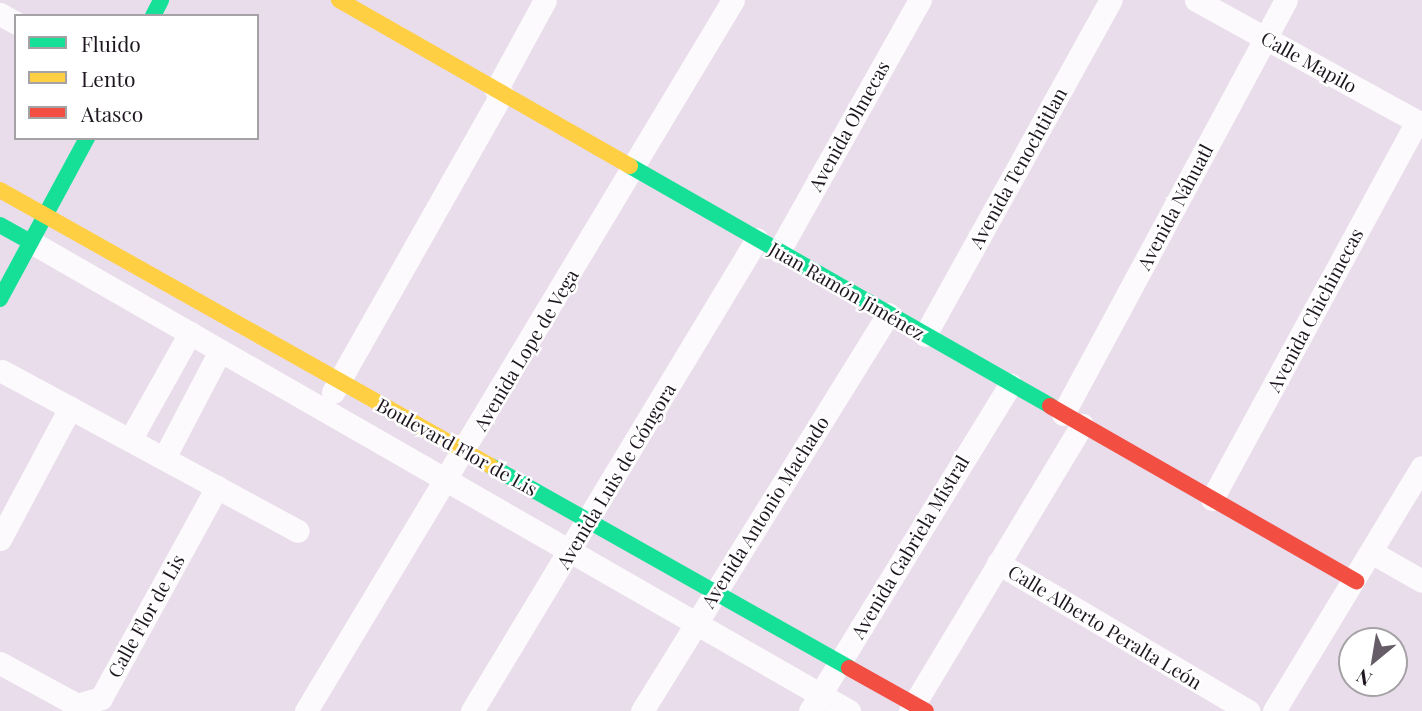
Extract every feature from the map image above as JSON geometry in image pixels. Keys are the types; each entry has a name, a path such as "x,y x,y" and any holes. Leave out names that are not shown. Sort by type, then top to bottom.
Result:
{"street":[{"path":"323,410 499,91 545,0"},
{"name":"Avenida Lope de Vega","path":"306,711 638,168 733,0"},
{"name":"Avenida Olmecas","path":"779,251 920,0"},
{"name":"Avenida Tenochtitlan","path":"925,335 1111,0"},
{"name":"Calle Mapilo","path":"1195,0 1420,123"},
{"name":"Avenida Náhuatl","path":"916,709 999,564 1286,0"},
{"name":"Juan Ramón Jiménez","path":"348,2 1356,581"},
{"name":"Avenida Chichimecas","path":"1212,499 1420,123"},
{"path":"0,299 86,140"},
{"name":"Boulevard Flor de Lis","path":"0,190 840,662 916,709"},
{"name":"Boulevard Flor de Lis","path":"0,225 696,624 815,703 849,711"},
{"name":"Avenida Luis de Góngora","path":"472,711 571,552 757,239"},
{"name":"Avenida Antonio Machado","path":"642,711 888,314"},
{"path":"130,440 190,333"},
{"path":"164,458 220,351"},
{"path":"2,371 298,531"},
{"name":"Avenida Gabriela Mistral","path":"815,703 1010,384"},
{"path":"0,539 70,408"},
{"path":"1274,711 1373,553 1422,467"},
{"name":"Calle Flor de Lis","path":"0,663 77,705 101,698 217,487"},
{"path":"1373,553 1422,582"},
{"name":"Calle Alberto Peralta León","path":"999,564 1248,711"}],"traffic: fast":[{"path":"154,14 161,0"},
{"path":"0,299 86,140"},
{"path":"630,166 1050,406"},
{"path":"0,225 31,242"},
{"path":"491,466 849,668"}],"traffic: slow":[{"path":"339,0 630,166"},
{"path":"0,190 491,466"}],"traffic: jam":[{"path":"1050,406 1356,581"},
{"path":"849,668 926,711"}]}
